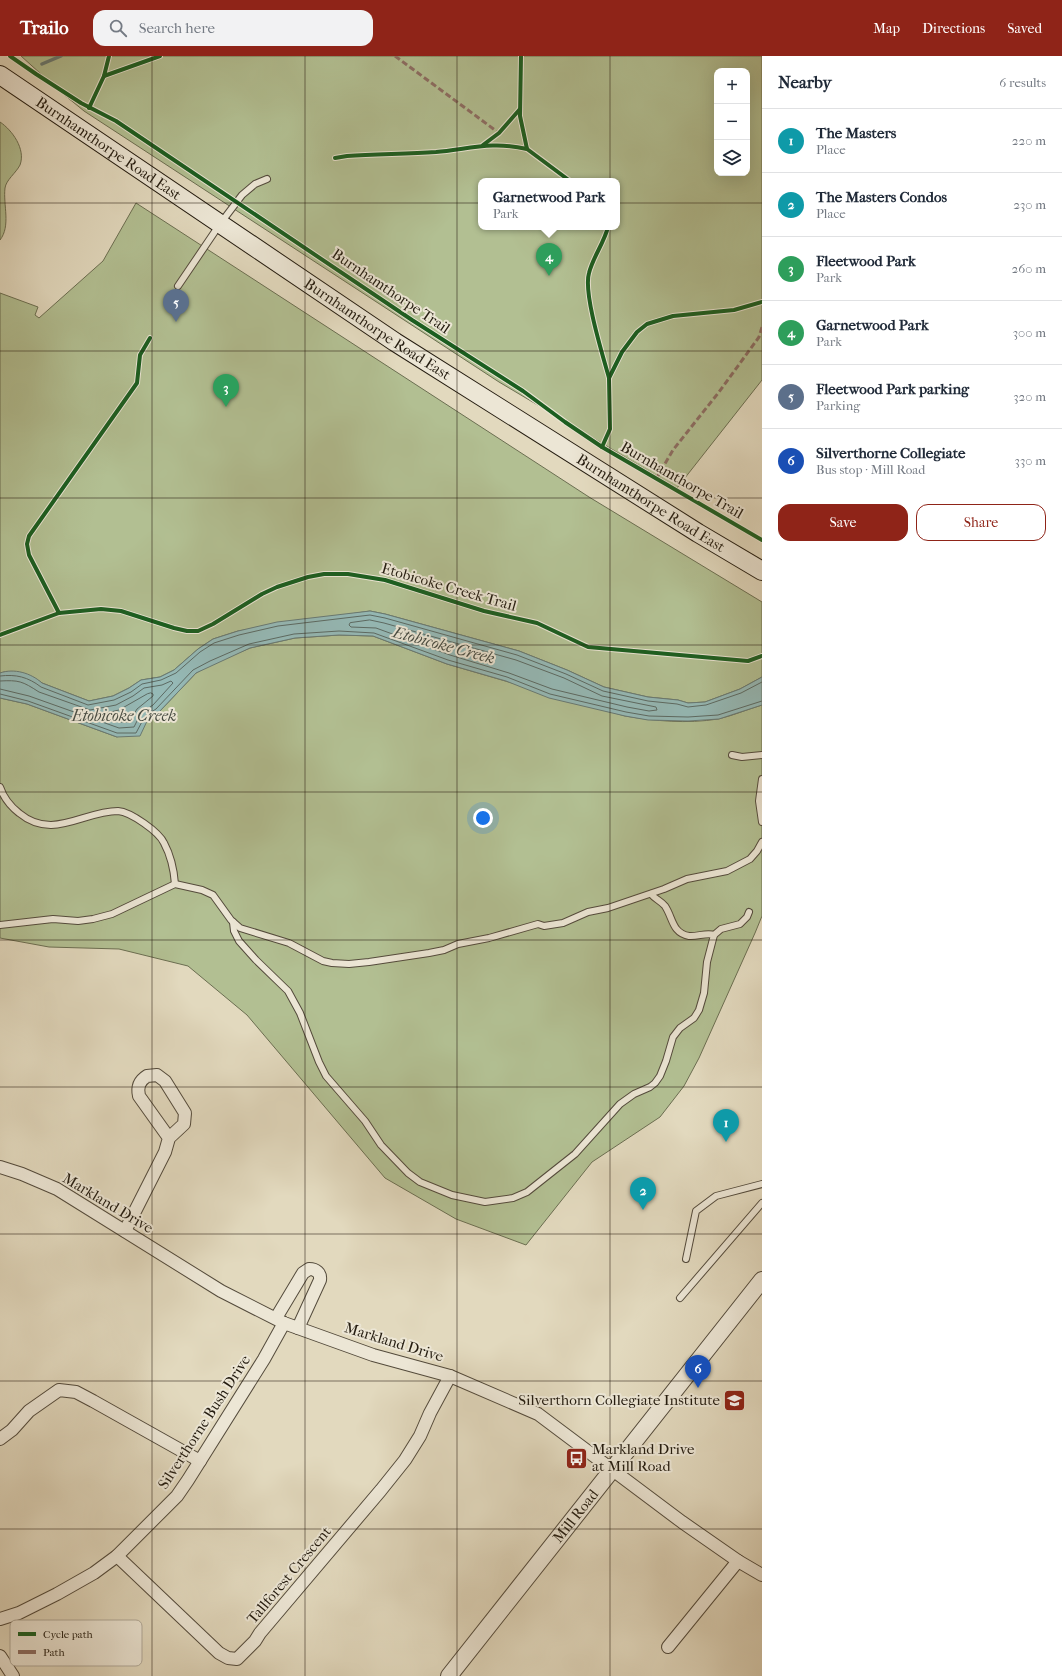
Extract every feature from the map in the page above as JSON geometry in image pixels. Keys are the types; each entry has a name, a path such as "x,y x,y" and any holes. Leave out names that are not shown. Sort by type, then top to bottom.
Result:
{"main road":[{"name":"Burnhamthorpe Road East","path":"0,75 395,342 698,533 762,571"}],"street":[{"path":"125,1231 165,1152 169,1138 184,1124 185,1113 164,1079 157,1075 147,1076 139,1083 139,1096 169,1138"},
{"name":"Markland Drive","path":"0,1167 28,1176 57,1189 221,1291 280,1320 373,1355 450,1376 538,1414 682,1522 738,1561 762,1575"},
{"name":"Silverthorne Bush Drive","path":"0,1619 19,1613 94,1573 117,1556 177,1496 264,1359 280,1320 303,1273 309,1269 314,1270 320,1275 319,1284 298,1328"},
{"name":"Mill Road","path":"449,1676 762,1280"},
{"name":"Tallforest Crescent","path":"117,1556 219,1653 228,1658 237,1659 255,1641 260,1633 405,1460 420,1436 430,1413 450,1376"},
{"path":"0,1439 12,1430 29,1411 59,1390 76,1392 93,1400 200,1460"},
{"path":"668,1648 738,1561"},
{"path":"0,1656 13,1676"}],"lane":[{"path":"178,286 220,224 248,189 267,179"},
{"path":"732,755 742,757 762,756"},
{"path":"762,779 759,801 762,822"},
{"path":"0,787 3,796 15,810 25,818 43,825 61,824 106,812 126,812 133,815 150,828 164,842 174,871 175,884"},
{"path":"0,925 53,919 78,921 93,919 112,914 175,884 202,890 213,895 233,922 240,928 289,943 323,961 348,964 444,950 458,944 489,938 538,924 554,925 563,923 588,912 608,908 651,894 687,879 726,871 750,859 762,842"},
{"path":"651,894 655,899 664,905 676,931 686,936 694,937 710,934 714,935"},
{"path":"233,922 234,931 239,941 288,991 300,1013 326,1076 365,1120 381,1145 408,1173 420,1182 452,1195 484,1202 513,1198 527,1192 575,1154 620,1104 634,1094 650,1087 655,1083 660,1076 666,1061 673,1036 680,1028 694,1018 698,1010 704,993 708,962 714,935 721,929 740,924 747,917 749,912"},
{"path":"686,1259 696,1211 716,1196 762,1184"},
{"path":"680,1298 762,1204"}],"green space":[{"path":"21,56 762,56 762,380 677,488 499,382 84,111"},
{"path":"0,122 5,125 17,140 21,153 21,159 20,165 9,179 5,188 6,222 0,240"},
{"path":"136,203 589,497 762,602 762,677 740,689 705,702 688,703 678,700 648,697 604,687 567,670 519,651 370,611 238,631 213,639 198,649 174,670 160,677 141,680 113,696 89,701 28,676 10,672 0,673 0,293 38,307 35,315 39,318 103,261"},
{"path":"339,635 373,636 447,664 625,716 671,721 706,721 723,718 762,705 762,916 755,933 699,1058 684,1086 660,1117 592,1162 526,1245 456,1219 385,1178 247,1015 188,966 119,949 49,947 0,938 0,698 27,704 117,737 159,712 196,673 212,664 250,648 295,638"}],"water":[{"name":"Etobicoke Creek","path":"370,611 519,651 567,670 604,687 648,697 678,700 688,703 705,702 740,689 762,677 762,705 719,719 688,721 648,720 549,698 506,681 447,664 373,636 339,635 295,638 250,648 196,673 159,712 148,719 140,736 117,737 27,704 0,698 0,673 11,671 22,672 38,679 42,683 89,701 113,696 141,680 160,677 174,670 198,649 213,639 238,631 277,622"}],"waterway":[{"path":"42,64 61,56"}],"marked path":[{"path":"395,56 499,133"},
{"path":"656,479 673,450 719,392 759,337 762,327"}],"cycle path":[{"name":"Burnhamthorpe Trail","path":"10,56 81,103 116,121 412,320 523,391 602,447 762,540"},
{"path":"89,108 104,76 109,56"},
{"path":"104,76 160,56"},
{"path":"521,56 520,116 527,149 566,178"},
{"path":"483,145 499,133 520,109"},
{"path":"335,158 358,155 436,152 481,146 503,146 527,149"},
{"path":"607,230 591,267 588,282 594,325 609,378"},
{"path":"602,447 610,429 609,378 622,352 637,332 647,324 673,316 734,310 762,302"},
{"path":"59,613 29,555 27,544 29,536 137,383 140,355 150,338"},
{"name":"Etobicoke Creek Trail","path":"0,635 59,613 101,609 121,611 174,628 187,631 198,631 277,587 308,577 324,574 348,574 385,580 484,611 537,623 588,647 748,661 762,656"}],"place":[{"name":"Garnetwood Park","path":"549,276"},
{"name":"Fleetwood Park parking","path":"176,322"},
{"name":"Fleetwood Park","path":"226,407"},
{"name":"The Masters","path":"726,1142"},
{"name":"The Masters Condos","path":"643,1210"},
{"name":"Silverthorne Collegiate","path":"698,1388"},
{"name":"Silverthorn Collegiate Institute","path":"735,1400"},
{"name":"Markland Drive at Mill Road","path":"577,1458"}]}
